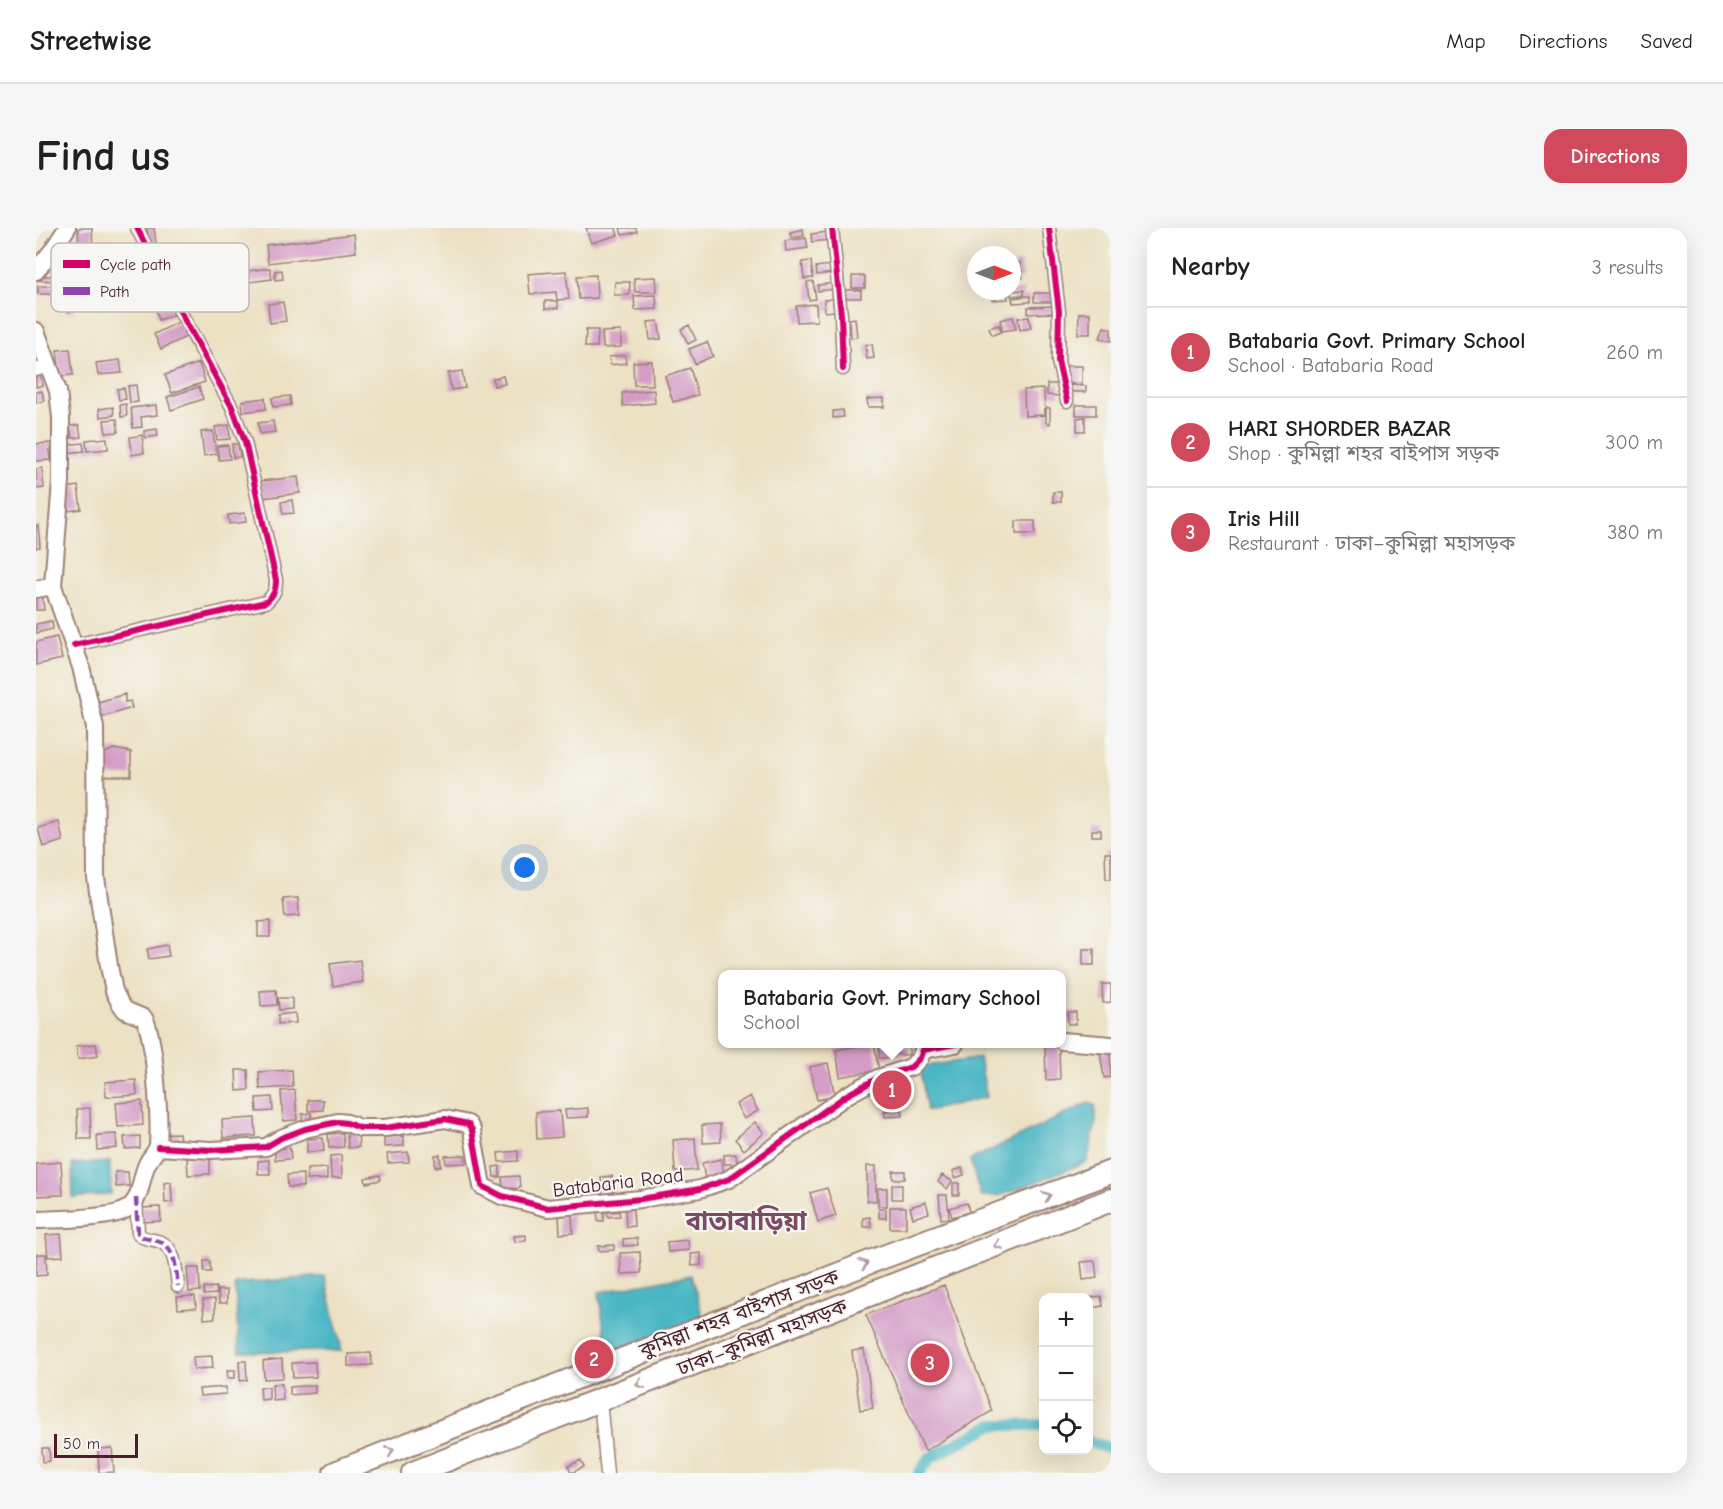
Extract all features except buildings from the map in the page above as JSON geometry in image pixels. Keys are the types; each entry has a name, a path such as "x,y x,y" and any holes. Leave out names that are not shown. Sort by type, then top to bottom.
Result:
{"highway":[{"name":"কুমিল্লা শহর বাইপাস সড়ক","path":"335,1473 870,1262 1111,1172"},
{"name":"ঢাকা–কুমিল্লা মহাসড়ক","path":"413,1473 1111,1200"}],"main road":[{"path":"57,243 67,228"},
{"path":"36,271 51,252"},
{"path":"36,331 42,368 58,391 61,417 61,481 53,586 74,645 95,727 96,878 109,966 114,991 120,1003 125,1010 144,1018 147,1024 155,1080 158,1148 147,1162 140,1192 132,1205 122,1212 36,1220"},
{"path":"36,589 53,586"},
{"path":"1066,1041 1111,1045"},
{"name":"Batabaria Road","path":"158,1148 211,1150 266,1148 281,1138 326,1124 347,1123 360,1128 385,1128 445,1119 468,1124 472,1130 482,1186 502,1196 548,1208 641,1199 700,1189 729,1179 848,1095 878,1078 911,1067 920,1058 923,1050 934,1048"}],"street":[{"path":"138,228 145,243"},
{"path":"832,228 843,369"},
{"path":"1049,228 1059,311 1058,361 1067,401"},
{"path":"74,645 266,602 273,596 276,589 276,580 245,442 232,406 181,312"},
{"path":"136,1198 138,1233 142,1237 162,1242 166,1246 175,1264 178,1286"},
{"path":"600,1400 607,1473"}],"water":[{"path":"979,1058 987,1097 927,1111 920,1067"},
{"path":"1088,1103 1095,1105 1096,1122 1087,1162 1002,1195 981,1197 970,1160"},
{"path":"110,1162 111,1194 73,1198 72,1164"},
{"path":"691,1275 704,1322 607,1352 599,1292"},
{"path":"325,1276 342,1351 239,1352 235,1284"}],"waterway":[{"path":"919,1473 930,1458 992,1425 1039,1425"},
{"path":"1093,1443 1111,1449"}],"marked path":[{"path":"136,1198 138,1233 142,1237 161,1242 170,1250 178,1286"}],"cycle path":[{"path":"137,228 144,243"},
{"path":"832,228 841,315 843,369"},
{"path":"1049,228 1059,311 1058,361 1067,401"},
{"path":"74,645 266,602 273,595 276,587 245,442 232,407 180,312"},
{"path":"158,1147 211,1150 266,1147 281,1138 305,1129 338,1122 360,1128 385,1128 445,1119 468,1124 472,1130 482,1186 502,1196 548,1208 641,1199 700,1189 729,1179 847,1095 878,1078 911,1067 920,1058 923,1050 934,1048"}],"place":[{"name":"Batabaria Govt. Primary School","path":"892,1090"},
{"name":"HARI SHORDER BAZAR","path":"594,1359"},
{"name":"Iris Hill","path":"930,1363"}],"district":[{"name":"বাতাবাড়িয়া","path":"746,1221"}]}
